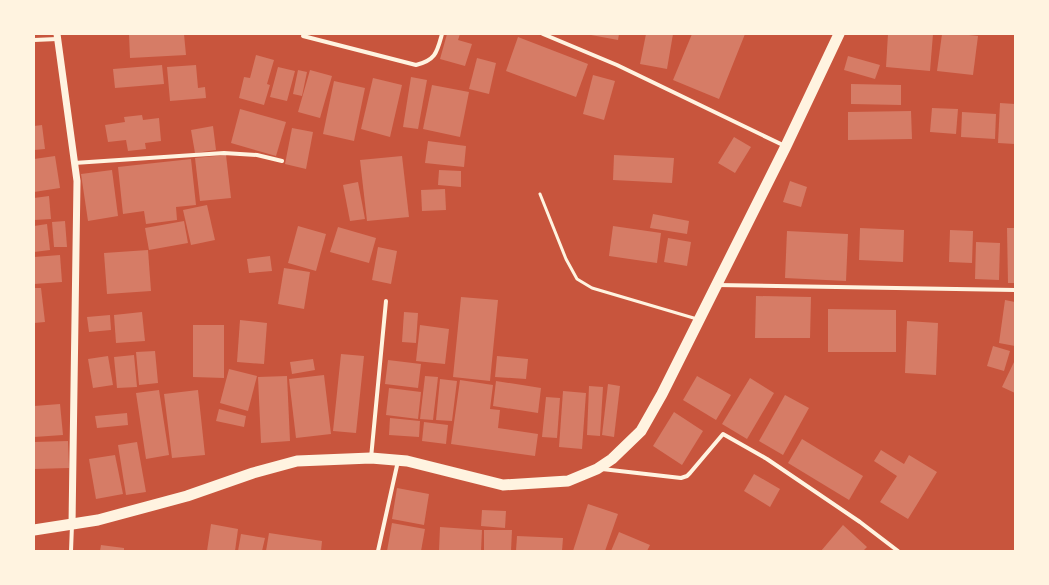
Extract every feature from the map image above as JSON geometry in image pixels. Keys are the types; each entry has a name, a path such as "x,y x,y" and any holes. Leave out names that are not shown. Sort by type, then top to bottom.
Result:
{"highway":[{"path":"34,530 98,520 187,496 254,473 297,461 371,458 407,461 503,485 568,482 597,469 612,459 641,431 786,146 839,34"}],"street":[{"path":"303,36 416,64 431,59 437,52 442,34"},
{"path":"543,34 617,65 786,146"},
{"path":"34,40 57,37 77,181 72,551"},
{"path":"74,163 224,153 257,154 282,161"},
{"path":"716,285 1015,290"},
{"path":"371,458 386,301"},
{"path":"597,469 681,478 690,473 723,434 767,459 860,522 898,551"},
{"path":"378,551 398,461"}],"lane":[{"path":"540,194 566,259 577,279 592,288 698,320"}],"building":[{"path":"129,34 184,34 186,55 130,58"},
{"path":"447,34 460,34 458,40 472,44 465,66 440,59"},
{"path":"591,34 619,34 618,40"},
{"path":"646,34 673,34 667,69 640,64"},
{"path":"692,34 745,34 719,99 673,80"},
{"path":"888,34 933,34 930,71 886,67"},
{"path":"942,34 978,36 973,75 937,71"},
{"path":"518,37 588,64 576,97 506,71"},
{"path":"256,55 274,60 267,84 270,85 264,105 239,98 244,77 250,78"},
{"path":"848,56 880,65 875,79 844,70"},
{"path":"477,58 496,63 489,94 469,89"},
{"path":"162,65 164,84 115,88 113,69"},
{"path":"196,65 198,88 205,87 206,98 170,101 167,67"},
{"path":"278,67 295,71 287,101 270,97"},
{"path":"298,70 307,72 302,96 293,94"},
{"path":"310,70 332,76 320,118 298,112"},
{"path":"593,75 615,81 604,120 583,114"},
{"path":"411,77 427,80 418,129 403,127"},
{"path":"373,78 402,85 390,137 361,129"},
{"path":"334,81 365,88 354,141 323,134"},
{"path":"851,84 901,85 901,105 851,104"},
{"path":"432,85 469,92 460,137 423,129"},
{"path":"1000,103 1015,104 1015,144 998,143"},
{"path":"932,108 958,109 956,134 930,132"},
{"path":"240,109 286,122 276,156 231,143"},
{"path":"911,111 912,139 848,140 848,112"},
{"path":"962,112 996,114 995,139 961,137"},
{"path":"142,115 143,120 159,118 161,141 145,143 146,149 128,151 126,140 108,142 105,125 125,122 124,117"},
{"path":"42,125 45,149 34,150 34,126"},
{"path":"213,126 216,150 195,153 191,130"},
{"path":"292,128 313,132 306,169 285,164"},
{"path":"734,137 751,147 735,173 718,163"},
{"path":"428,141 466,146 464,167 425,163"},
{"path":"226,155 231,198 200,201 195,158"},
{"path":"614,155 674,158 672,183 613,180"},
{"path":"55,156 60,188 34,192 34,159"},
{"path":"402,156 409,217 367,221 360,160"},
{"path":"191,159 196,205 176,207 177,220 146,224 144,211 123,214 118,167"},
{"path":"112,170 118,216 88,221 81,174"},
{"path":"439,170 461,171 461,187 438,185"},
{"path":"790,181 807,187 801,207 783,202"},
{"path":"358,182 365,219 350,221 343,185"},
{"path":"445,189 446,210 422,211 421,190"},
{"path":"49,196 51,219 34,220 34,198"},
{"path":"207,205 215,240 191,245 183,210"},
{"path":"653,214 689,221 687,234 650,228"},
{"path":"65,221 67,247 54,247 52,222"},
{"path":"184,221 188,243 149,250 145,228"},
{"path":"47,224 50,250 34,252 34,226"},
{"path":"298,226 326,234 316,271 288,263"},
{"path":"613,226 661,233 657,263 609,256"},
{"path":"338,227 376,238 369,263 330,252"},
{"path":"860,228 904,230 903,262 859,260"},
{"path":"1007,228 1015,228 1015,283 1008,283"},
{"path":"950,230 973,231 972,263 949,262"},
{"path":"787,231 848,234 846,281 785,278"},
{"path":"668,238 691,242 687,266 664,262"},
{"path":"976,242 1000,243 999,280 975,279"},
{"path":"378,247 397,251 391,284 372,280"},
{"path":"148,250 151,291 107,294 104,253"},
{"path":"60,255 62,282 34,284 34,257"},
{"path":"270,256 272,271 249,273 247,259"},
{"path":"284,268 310,272 304,309 278,304"},
{"path":"34,288 41,288 45,322 34,323"},
{"path":"756,296 811,297 810,338 755,338"},
{"path":"461,297 498,300 490,381 453,377"},
{"path":"1005,300 1015,302 1015,346 999,343"},
{"path":"828,309 896,310 896,352 828,352"},
{"path":"142,312 145,341 116,343 114,315"},
{"path":"404,312 418,313 416,343 402,342"},
{"path":"110,315 111,330 89,332 87,317"},
{"path":"240,320 267,323 264,364 237,362"},
{"path":"907,321 938,323 936,375 905,373"},
{"path":"193,325 224,325 224,378 193,377"},
{"path":"420,325 449,329 445,364 416,361"},
{"path":"993,346 1010,351 1004,371 987,366"},
{"path":"155,351 158,383 139,385 136,352"},
{"path":"341,354 364,356 356,433 333,431"},
{"path":"134,355 137,387 117,388 114,357"},
{"path":"108,356 113,385 93,388 88,359"},
{"path":"497,356 528,359 526,379 495,377"},
{"path":"313,359 315,370 292,374 290,362"},
{"path":"388,360 421,364 418,388 385,384"},
{"path":"1015,360 1015,393 1002,387"},
{"path":"229,369 257,376 248,411 220,403"},
{"path":"324,375 331,434 296,438 289,379"},
{"path":"287,376 290,441 261,443 258,377"},
{"path":"425,376 438,377 433,420 420,419"},
{"path":"697,376 731,395 716,420 683,400"},
{"path":"750,378 774,393 747,439 722,424"},
{"path":"440,379 457,381 452,421 436,420"},
{"path":"460,380 493,385 490,409 500,410 498,428 538,434 535,456 451,444"},
{"path":"496,381 541,388 538,413 493,406"},
{"path":"608,384 620,386 614,437 602,435"},
{"path":"589,386 603,387 600,436 587,435"},
{"path":"389,388 421,392 418,419 386,415"},
{"path":"159,390 169,455 146,459 136,393"},
{"path":"198,390 205,455 172,458 164,394"},
{"path":"563,391 586,393 582,449 559,447"},
{"path":"785,395 809,408 783,455 759,441"},
{"path":"546,397 560,398 557,438 542,437"},
{"path":"60,404 63,435 34,437 34,406"},
{"path":"219,409 246,416 244,427 216,421"},
{"path":"674,412 703,431 682,465 653,446"},
{"path":"127,413 128,425 97,428 95,416"},
{"path":"390,418 420,421 419,437 389,435"},
{"path":"424,422 448,425 446,444 422,441"},
{"path":"802,439 863,476 849,500 788,463"},
{"path":"68,441 69,468 34,469 34,442"},
{"path":"137,442 146,492 126,495 118,445"},
{"path":"881,450 904,464 909,455 937,472 908,519 880,502 897,476 874,461"},
{"path":"115,455 123,494 96,499 89,459"},
{"path":"754,474 780,489 770,507 744,491"},
{"path":"397,488 429,494 424,525 392,519"},
{"path":"588,504 618,514 605,551 573,551"},
{"path":"482,510 506,511 505,528 481,526"},
{"path":"392,523 425,529 421,551 387,551"},
{"path":"211,524 238,529 235,551 207,551"},
{"path":"843,525 867,547 863,551 821,551"},
{"path":"440,527 482,530 481,551 439,551"},
{"path":"484,530 512,530 511,551 484,551"},
{"path":"619,532 650,545 647,551 611,551"},
{"path":"269,533 322,541 321,551 266,551"},
{"path":"241,534 265,538 262,551 238,551"},
{"path":"517,536 563,538 562,551 516,551"},
{"path":"101,545 124,548 124,551 100,551"}]}
